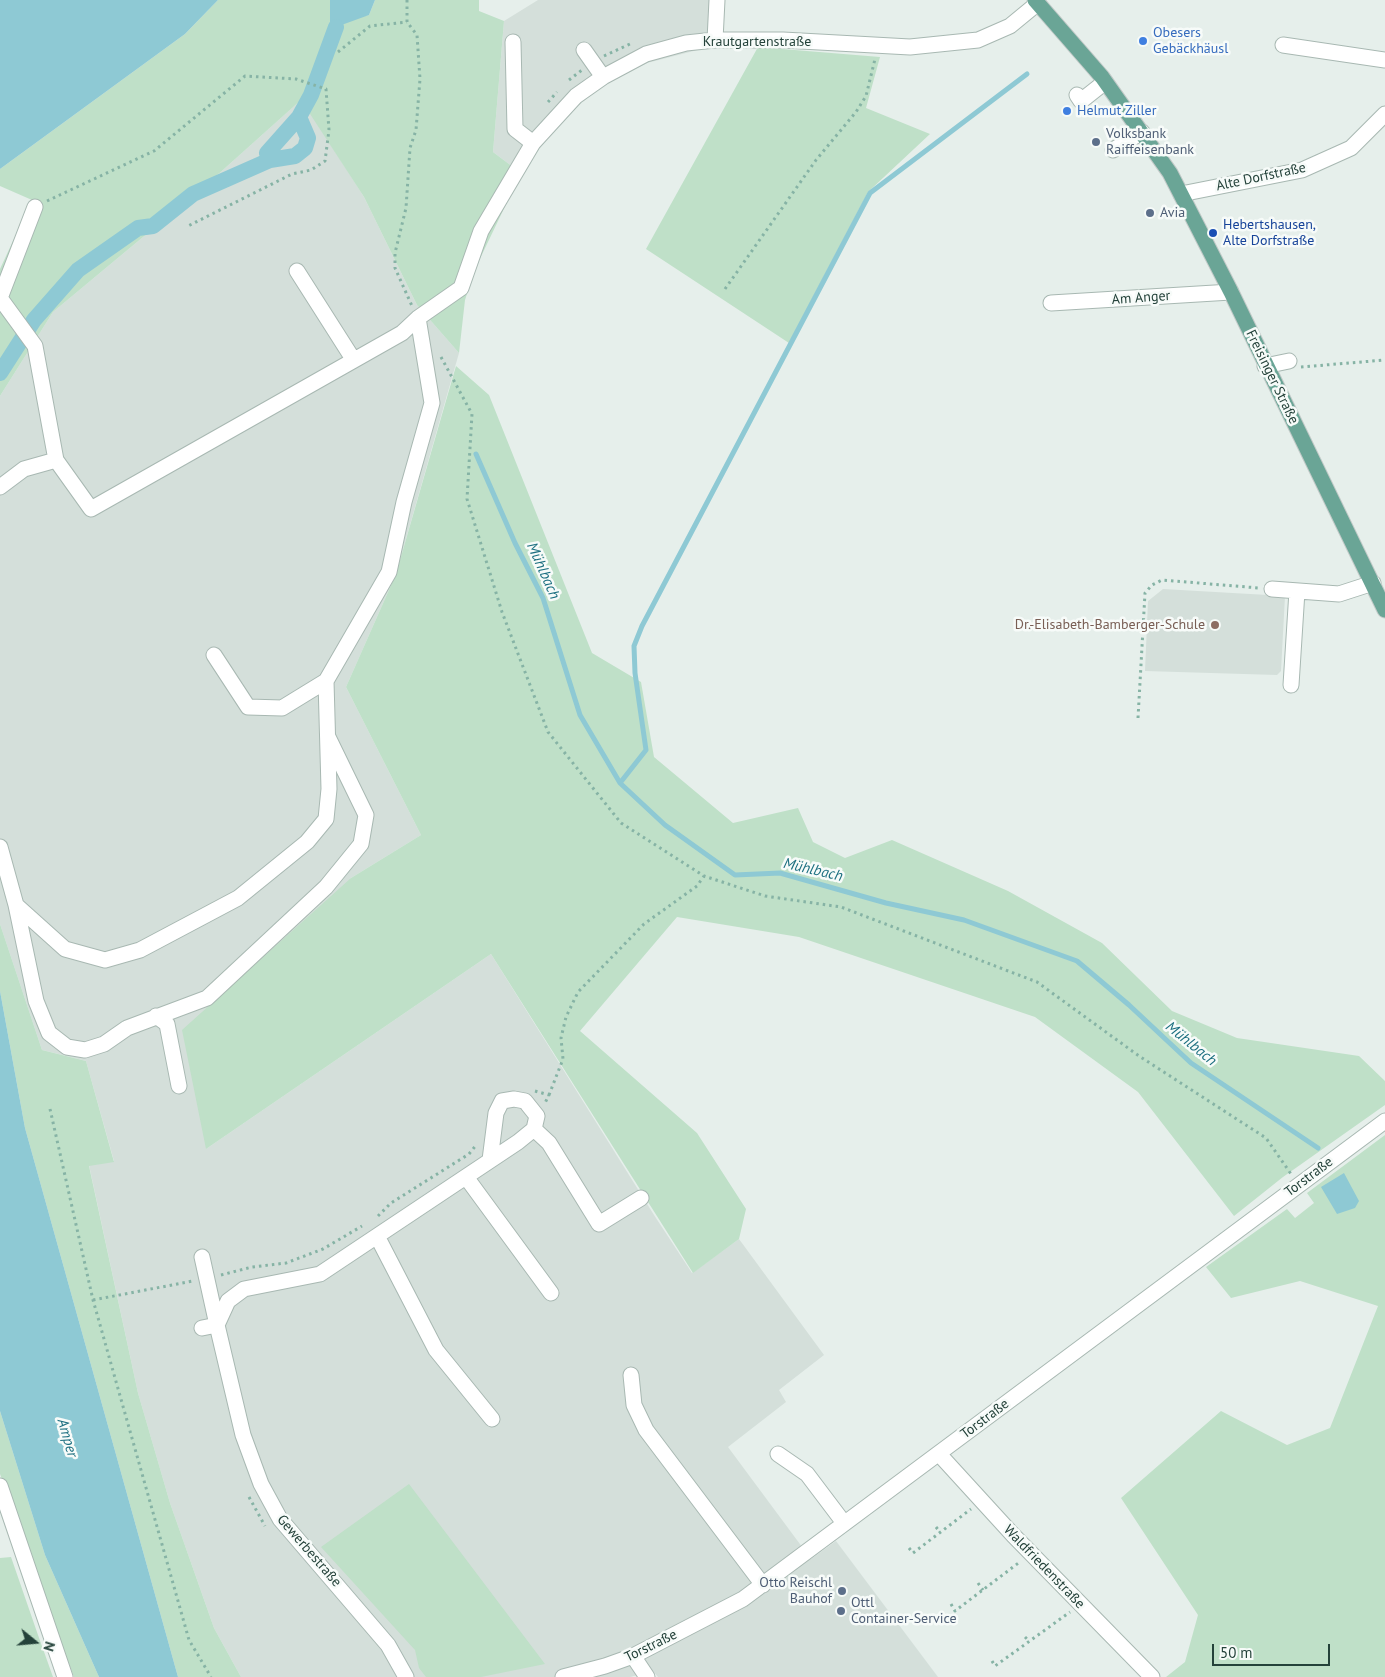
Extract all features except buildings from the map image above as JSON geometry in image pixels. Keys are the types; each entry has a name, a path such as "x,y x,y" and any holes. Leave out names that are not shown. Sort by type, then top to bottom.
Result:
{"main road":[{"name":"Freisinger Straße","path":"1037,2 1108,78 1181,194 1231,292 1265,366 1385,610"}],"street":[{"path":"716,40 717,0"},
{"name":"Krautgartenstraße","path":"56,460 91,509 402,332 418,318 461,288 481,231 533,143 576,96 603,76 646,54 686,43 716,40 783,40 910,47 978,40 1010,26 1037,2"},
{"path":"513,42 515,129 533,143"},
{"path":"1283,45 1385,60"},
{"path":"584,50 603,76"},
{"path":"1076,95 1081,101 1108,78"},
{"name":"Alte Dorfstraße","path":"1181,194 1302,170 1351,148 1385,114"},
{"path":"1114,150 1142,132"},
{"path":"0,487 24,469 56,460 35,346 0,298 36,207"},
{"path":"297,271 348,362"},
{"name":"Am Anger","path":"1051,303 1231,292"},
{"path":"214,655 248,708 282,708 326,681 389,572 404,502 432,403 418,318"},
{"path":"1265,366 1290,364"},
{"path":"1272,590 1339,594 1373,583"},
{"path":"1291,685 1297,591"},
{"path":"16,905 65,949 105,960 140,950 229,902 307,842 326,819 329,789 326,681"},
{"path":"0,846 16,905 36,1001 49,1033 67,1047 84,1050 104,1044 127,1028 207,998 326,887 361,844 366,815 328,738"},
{"path":"156,1016 167,1024 179,1086"},
{"path":"490,1160 496,1113 502,1101 514,1099 525,1102 600,1224 641,1198"},
{"name":"Torstraße","path":"563,1677 605,1666 633,1656 743,1600 844,1522 939,1454 1385,1121"},
{"path":"202,1328 217,1325 228,1301 244,1289 320,1274 374,1229 466,1176 490,1160 536,1122"},
{"path":"466,1176 551,1293"},
{"path":"374,1229 436,1350 492,1419"},
{"name":"Gewerbestraße","path":"202,1257 243,1435 261,1484 280,1520 388,1645 406,1677"},
{"path":"631,1375 634,1404 646,1430 763,1585"},
{"path":"778,1454 806,1474 844,1522"},
{"name":"Waldfriedenstraße","path":"939,1454 1031,1553 1152,1677"},
{"path":"0,1486 65,1677"},
{"path":"633,1656 647,1677"}],"path":[{"path":"408,0 407,22 417,35 420,79 416,130 410,148 406,208 395,253 395,268 418,318"},
{"path":"338,52 370,26 407,22"},
{"path":"725,289 816,160 856,112 866,96 878,46"},
{"path":"36,207 154,151 245,76 296,80 326,89 328,130 325,161 311,170 292,174 186,228"},
{"path":"438,353 472,414 467,499 502,612 548,732 621,823 704,876 764,896 841,907 1037,982 1139,1056 1266,1138 1299,1184"},
{"path":"1290,364 1385,360"},
{"path":"1138,718 1143,605 1145,593 1152,585 1162,580 1272,590"},
{"path":"536,1122 563,1058 561,1038 566,1016 578,992 618,948 644,924 697,886 704,876"},
{"path":"526,1088 549,1095"},
{"path":"50,1109 93,1300 189,1640 211,1677"},
{"path":"374,1229 391,1203 469,1154 477,1144 478,1136"},
{"path":"93,1300 207,1279 252,1267 286,1263 323,1249 364,1226"},
{"path":"909,1548 913,1553 982,1500"},
{"path":"936,1527 940,1532"},
{"path":"950,1604 955,1611 1031,1553"},
{"path":"978,1583 983,1590"},
{"path":"992,1661 995,1666 1080,1604"},
{"path":"1025,1637 1029,1641"}],"shaded area":[{"path":"538,0 712,0 713,46 647,63 601,87 573,110 548,137 521,173 493,152 504,21"},
{"path":"302,99 364,197 417,305 459,353 396,574 346,687 421,835 351,878 206,1149 491,954 692,1273 739,1239 824,1355 779,1390 786,1402 728,1447 811,1559 836,1541 938,1677 658,1677 653,1671 630,1677 241,1677 214,1628 170,1503 138,1393 89,1165 114,1161 86,1061 42,1050 0,924 0,396 53,312 214,178"},
{"name":"Dr.-Elisabeth-Bamberger-Schule","path":"1163,589 1285,596 1281,671 1277,675 1145,671 1148,601"}],"green space":[{"path":"218,0 330,0 330,22 369,15 375,0 479,0 479,11 504,21 493,152 521,173 475,269 465,300 459,353 417,305 364,197 301,100 214,178 53,312 0,396 0,269 32,200 0,186 0,169 185,34"},
{"path":"758,47 880,57 866,108 930,134 868,192 789,343 646,249"},
{"path":"456,366 489,395 592,653 641,682 654,757 733,823 798,808 813,842 845,858 892,840 1008,891 1102,943 1172,1011 1237,1038 1359,1056 1385,1081 1385,1105 1283,1177 1234,1216 1138,1092 1035,1017 799,937 677,917 580,1031 697,1133 746,1209 739,1239 693,1273 491,954 206,1149 182,1030 351,878 421,835 346,687 396,574"},
{"path":"0,924 42,1050 86,1061 114,1162 89,1166 138,1393 170,1503 214,1628 241,1677 178,1677 25,1128 0,991"},
{"path":"1385,1135 1385,1677 1166,1677 1185,1662 1198,1615 1121,1498 1221,1411 1287,1445 1330,1428 1378,1306 1300,1281 1231,1298 1206,1267 1287,1209 1295,1218 1314,1203 1307,1193"},
{"path":"0,1411 45,1555 99,1677 74,1677 60,1640 0,1474"},
{"path":"409,1484 545,1664 481,1677 426,1677 419,1668 415,1650 321,1547"},
{"path":"11,1557 53,1677 0,1677 0,1558"}],"water":[{"path":"0,0 218,0 185,34 0,169"},
{"path":"330,0 375,0 369,15 336,27 330,22"},
{"name":"Amper","path":"0,991 25,1128 178,1677 99,1677 45,1555 0,1411"},
{"path":"1344,1173 1359,1201 1355,1208 1337,1214 1321,1187"}],"waterway":[{"path":"0,373 34,320 78,270 138,228 153,226 193,194 270,160 267,153 299,117 311,95 336,27"},
{"path":"620,783 646,750 635,673 634,646 642,626 870,193 1027,74"},
{"path":"270,160 295,156 305,148 308,138 299,117"},
{"name":"Mühlbach","path":"476,454 515,543 543,598 580,715 620,783 665,825 735,875 780,873 886,903 964,920 1077,961 1129,1005 1191,1063 1318,1148"}],"place":[{"name":"Obesers Gebäckhäusl","path":"1143,41"},
{"name":"Helmut Ziller","path":"1067,111"},
{"name":"Volksbank Raiffeisenbank","path":"1096,142"},
{"name":"Avia","path":"1150,213"},
{"name":"Hebertshausen, Alte Dorfstraße","path":"1213,233"},
{"name":"Dr.-Elisabeth-Bamberger-Schule","path":"1215,625"},
{"name":"Otto Reischl Bauhof","path":"842,1591"},
{"name":"Ottl Container-Service","path":"841,1611"}]}
